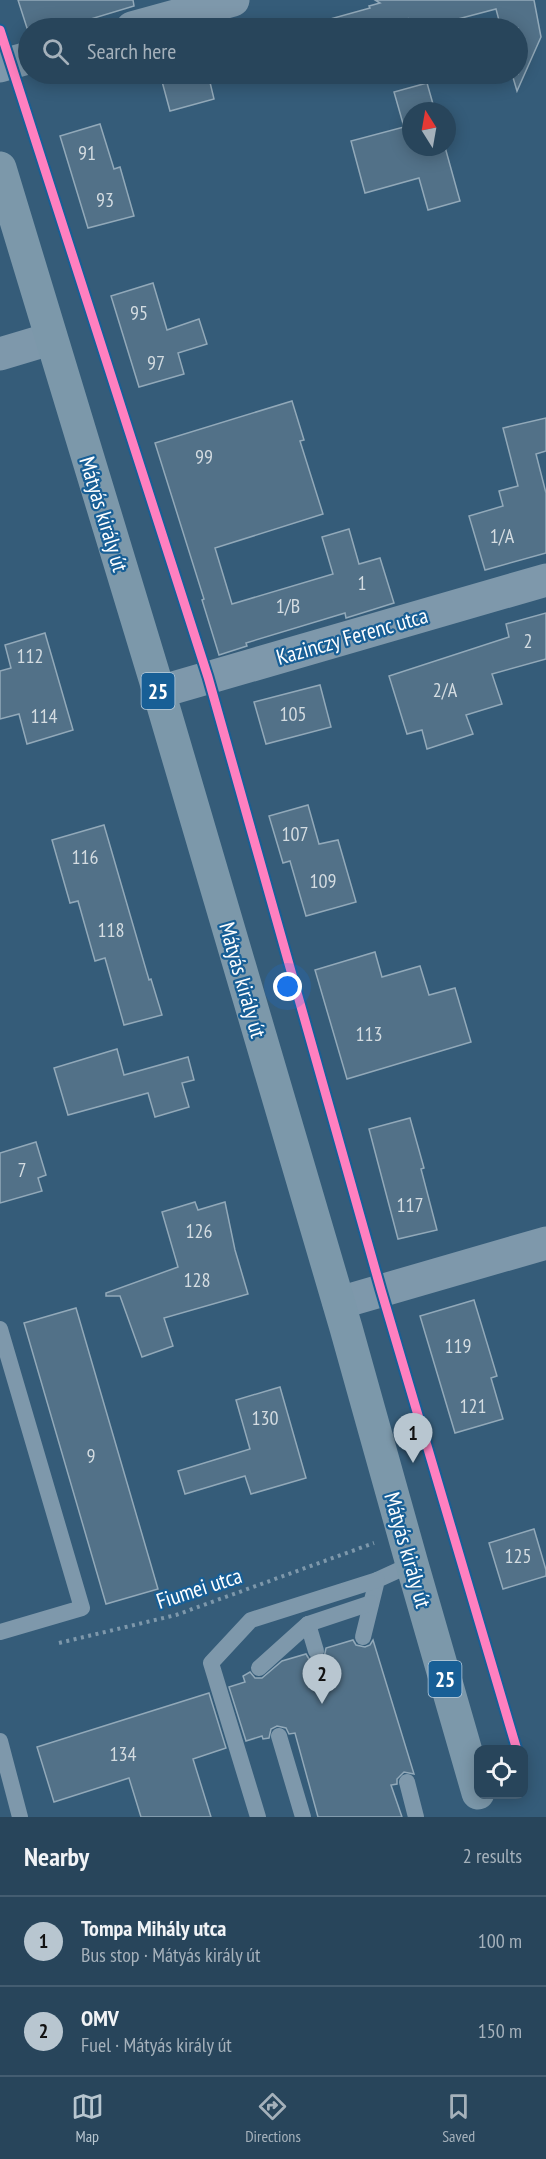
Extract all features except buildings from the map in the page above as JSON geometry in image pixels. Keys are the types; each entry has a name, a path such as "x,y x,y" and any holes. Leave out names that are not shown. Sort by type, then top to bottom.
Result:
{"main road":[{"name":"Mátyás király út","path":"0,168 50,339 159,692 339,1303 474,1777"},
{"name":"Mátyás király út","path":"480,1799 485,1817"}],"street":[{"path":"168,18 232,0"},
{"path":"0,66 18,61"},
{"path":"0,354 50,339"},
{"name":"Kazinczy Ferenc utca","path":"159,692 546,580"},
{"path":"339,1303 546,1243"}],"lane":[{"path":"0,1329 82,1608 0,1632"},
{"path":"258,1817 211,1663 251,1620 377,1580 412,1564"},
{"path":"363,1637 377,1580"},
{"path":"259,1668 308,1624 371,1603"},
{"path":"308,1624 316,1652"},
{"path":"279,1736 303,1817"},
{"path":"0,1741 20,1817"},
{"path":"407,1782 416,1817"}],"cycle path":[{"path":"0,30 208,677 381,1290 516,1745"}],"place":[{"name":"Tompa Mihály utca","path":"413,1463"},
{"name":"OMV","path":"322,1704"}]}
